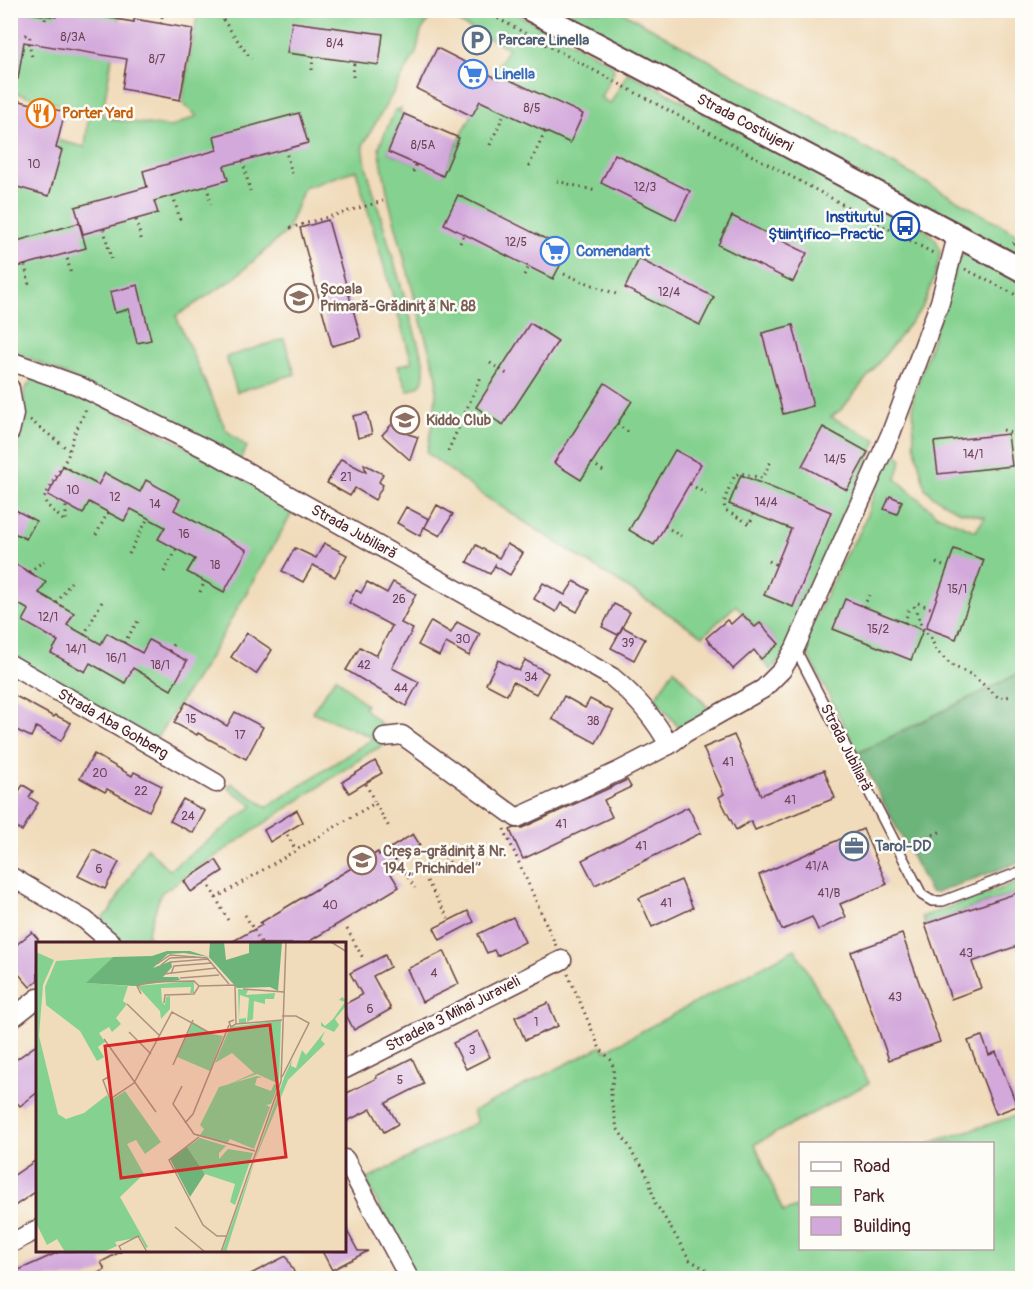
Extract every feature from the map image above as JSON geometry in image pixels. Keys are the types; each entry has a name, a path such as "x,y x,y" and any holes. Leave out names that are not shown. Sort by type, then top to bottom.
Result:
{"street":[{"name":"Strada Costiujeni","path":"531,10 1023,270"},
{"path":"384,737 402,735 517,818 669,745 684,733 763,689 782,670 795,648 891,432 940,302 957,236"},
{"name":"Strada Jubiliară","path":"10,361 76,385 208,450 612,677 640,701 669,745"},
{"path":"10,432 14,414 12,396"},
{"name":"Strada Aba Gohberg","path":"10,664 216,783"},
{"path":"10,876 85,920 109,942"},
{"name":"Stradela 3 Mihai Juraveli","path":"346,1068 562,960"},
{"path":"10,1020 36,1000"},
{"path":"346,1161 409,1278"},
{"path":"10,1244 36,1231"}],"lane":[{"name":"Strada Jubiliară","path":"795,648 922,895 932,901 943,902 1023,871"}],"path":[{"path":"45,20 47,10"},
{"path":"161,24 164,10"},
{"path":"216,10 251,59"},
{"path":"482,10 950,262 1023,298"},
{"path":"25,35 30,36 32,57"},
{"path":"312,70 313,57"},
{"path":"353,77 354,62"},
{"path":"490,145 504,112"},
{"path":"529,166 545,132"},
{"path":"285,149 293,177"},
{"path":"243,161 250,191"},
{"path":"413,172 416,164"},
{"path":"557,181 596,191"},
{"path":"15,192 16,186"},
{"path":"207,186 211,204"},
{"path":"173,195 180,220"},
{"path":"290,228 383,201"},
{"path":"136,220 142,242"},
{"path":"104,229 111,259"},
{"path":"460,243 464,234"},
{"path":"66,254 71,275"},
{"path":"25,265 29,285"},
{"path":"525,275 529,267"},
{"path":"564,274 616,294"},
{"path":"490,363 510,376"},
{"path":"448,451 481,377"},
{"path":"66,505 64,520 47,505 44,499 68,456 74,435 88,404 90,392"},
{"path":"12,396 38,428 69,450"},
{"path":"617,424 631,434"},
{"path":"1003,430 1023,438"},
{"path":"753,514 750,524 726,510 725,499 735,475 740,473 762,478 771,461"},
{"path":"592,463 606,473"},
{"path":"690,484 706,494"},
{"path":"96,535 108,512"},
{"path":"129,554 148,518"},
{"path":"665,526 681,536"},
{"path":"164,572 177,549"},
{"path":"29,572 44,561"},
{"path":"769,561 777,565"},
{"path":"936,563 948,568"},
{"path":"200,592 206,581"},
{"path":"57,603 71,582"},
{"path":"864,606 869,595"},
{"path":"84,635 103,600"},
{"path":"933,609 916,604 922,627 932,638 936,650 951,665 972,675 999,698 1013,696"},
{"path":"905,623 909,608"},
{"path":"124,643 138,621"},
{"path":"169,651 175,641"},
{"path":"366,784 389,827"},
{"path":"216,898 375,803"},
{"path":"502,825 600,1049 612,1060 614,1076 611,1099 617,1128 643,1167 649,1180 654,1204 660,1210 690,1260 720,1278"},
{"path":"901,856 930,836 942,831"},
{"path":"287,835 296,850"},
{"path":"389,847 416,888"},
{"path":"438,847 452,866"},
{"path":"427,881 448,918"},
{"path":"210,887 230,924"},
{"path":"245,915 261,942"},
{"path":"347,929 364,960"}],"green space":[{"path":"11,11 120,11 102,115 115,120 171,127 197,116 182,103 198,11 435,11 421,31 416,53 363,145 366,166 424,364 421,384 408,391 398,366 412,362 356,170 304,188 287,231 232,280 176,316 226,430 247,447 240,460 11,350 10,129 85,147 89,112 11,92"},
{"path":"461,11 511,11 611,63 614,71 601,97 610,104 628,72 927,231 936,240 940,250 939,261 922,308 842,409 831,417 877,440 788,650 771,670 761,659 778,644 760,623 755,627 736,605 703,636 481,494 427,453 435,408 437,377 389,201 379,147 395,110 401,109 399,112 404,114 388,152 443,175 508,48 454,20"},
{"path":"550,11 621,11 1014,232 1022,239 1022,261"},
{"path":"967,252 1022,281 1022,672 858,753 803,644 842,561 861,530 891,450 902,459 896,479 937,515 976,531 985,517 958,511 934,497 925,488 914,443 913,399 958,259"},
{"path":"284,339 295,374 237,392 226,357"},
{"path":"36,374 169,437 295,508 205,665 154,742 11,658 11,464 23,426 24,391"},
{"path":"674,669 711,711 681,730 655,699"},
{"path":"1022,672 1022,861 936,893 930,892 858,753"},
{"path":"336,677 366,705 364,708 385,728 375,737 384,745 161,893 147,934 152,942 119,942 100,920 110,911 147,848 169,870 253,806 228,788 231,783 267,807 374,738 312,712"},
{"path":"1022,881 1022,891 925,924 922,917"},
{"path":"795,949 869,1083 755,1144 783,1212 799,1206 799,1250 994,1250 994,1142 932,1142 1022,1114 1022,1278 416,1278 366,1180 477,1122 473,1111 602,1046 605,1051"}],"building":[{"path":"10,10 56,17 57,10 61,10 193,29 180,100 122,89 127,59 24,42 18,79 10,79"},
{"path":"292,22 383,34 379,65 287,53"},
{"path":"437,48 498,79 499,75 583,114 570,143 480,101 472,116 417,89"},
{"path":"16,100 65,112 56,148 62,150 49,196 10,185 10,124"},
{"path":"299,113 308,143 224,166 228,180 154,201 158,213 83,234 75,207 147,187 143,171 217,150 214,136"},
{"path":"404,114 459,138 443,176 388,152"},
{"path":"615,154 690,191 676,220 601,183"},
{"path":"458,195 568,250 553,279 444,224"},
{"path":"732,216 807,253 793,282 718,245"},
{"path":"328,220 361,338 332,346 300,228"},
{"path":"79,223 86,248 10,269 10,243"},
{"path":"639,259 714,297 700,325 625,288"},
{"path":"138,285 151,340 137,343 129,309 115,313 110,292"},
{"path":"530,323 558,341 503,425 476,407"},
{"path":"793,325 813,406 783,414 762,333"},
{"path":"605,383 632,401 581,480 554,463"},
{"path":"367,413 372,434 358,438 353,416"},
{"path":"394,422 408,434 418,437 410,460 382,435"},
{"path":"823,427 868,452 847,490 802,466"},
{"path":"1008,434 1012,466 938,474 934,442"},
{"path":"675,450 701,464 654,545 629,530"},
{"path":"341,459 366,472 364,464 383,474 379,482 383,485 375,500 355,488 350,496 327,483"},
{"path":"63,466 98,485 105,473 140,492 146,480 180,499 174,510 247,550 224,592 187,572 195,559 158,539 165,527 131,509 124,521 89,502 83,514 48,495"},
{"path":"741,475 831,512 793,607 764,595 791,529 729,504"},
{"path":"890,496 902,501 897,514 884,509"},
{"path":"437,505 453,514 440,536 424,527 420,536 397,523 406,507 429,519 425,527"},
{"path":"10,507 36,521 26,539 10,531"},
{"path":"324,543 347,555 335,577 313,565 303,582 282,571 295,548 316,558"},
{"path":"507,544 523,553 510,575 495,565 490,574 467,562 476,545 499,558"},
{"path":"954,549 984,560 956,639 926,628"},
{"path":"10,561 46,582 39,593 74,613 67,625 101,644 107,633 142,653 149,640 187,661 171,690 133,668 125,683 90,663 85,672 51,653 58,641 23,621 29,610 10,599"},
{"path":"574,581 589,590 577,612 561,603 556,612 534,599 543,583 565,595"},
{"path":"367,582 387,593 393,582 416,594 401,623 413,629 392,668 419,682 406,706 346,670 360,647 376,656 392,626 349,603 356,590 361,593"},
{"path":"845,599 923,630 911,660 833,629"},
{"path":"614,604 630,612 618,635 602,627"},
{"path":"742,614 755,627 760,623 779,644 761,659 754,650 733,669 706,638 727,620 731,624"},
{"path":"431,621 451,633 457,622 480,634 469,656 446,643 439,656 418,645"},
{"path":"623,627 645,639 634,660 611,648"},
{"path":"247,633 272,650 256,674 231,657"},
{"path":"498,660 519,671 525,660 548,673 536,694 513,682 507,695 486,684"},
{"path":"10,693 54,717 55,715 71,723 61,741 36,727 31,737 10,727"},
{"path":"564,696 585,708 590,699 613,711 596,743 552,719"},
{"path":"186,702 227,726 235,712 263,727 246,759 174,723"},
{"path":"734,735 761,795 824,770 835,798 755,830 751,821 736,830 719,797 724,794 703,748"},
{"path":"94,754 132,776 134,772 162,786 149,811 107,789 105,792 80,778"},
{"path":"375,761 382,773 349,793 342,782"},
{"path":"627,780 631,787 604,800 612,817 523,859 510,830 522,828"},
{"path":"23,785 33,791 29,797 38,803 22,831 10,824 10,786 19,791"},
{"path":"183,799 205,811 193,833 170,821"},
{"path":"688,807 701,833 595,885 582,860"},
{"path":"297,810 303,822 270,842 264,830"},
{"path":"863,829 887,884 840,904 846,917 818,930 812,917 782,930 759,875"},
{"path":"413,834 420,845 386,866 399,887 308,942 232,942 378,852 379,855"},
{"path":"93,850 119,862 105,889 78,876"},
{"path":"216,860 223,871 191,892 184,881"},
{"path":"681,880 693,908 652,927 639,898"},
{"path":"1023,891 1023,944 972,962 981,988 951,999 925,924"},
{"path":"468,911 474,922 440,940 434,928"},
{"path":"513,917 525,942 497,956 494,950 487,953 478,934"},
{"path":"32,932 38,939 36,942 36,982 30,987 10,964 10,950"},
{"path":"902,934 940,1042 889,1060 851,952"},
{"path":"444,951 459,984 422,1002 407,969"},
{"path":"385,955 390,967 373,976 391,1009 354,1030 346,1015 346,1003 362,995 350,973"},
{"path":"548,1003 558,1026 525,1040 515,1017"},
{"path":"478,1031 490,1057 466,1069 453,1043"},
{"path":"982,1036 989,1055 996,1052 1017,1106 996,1114 968,1041"},
{"path":"36,1045 36,1094 20,1106 10,1095 10,1064"},
{"path":"412,1058 424,1084 386,1103 398,1124 384,1132 371,1109 346,1122 346,1094 377,1078 376,1076"},
{"path":"36,1160 36,1191 10,1209 10,1178"},
{"path":"346,1229 358,1251 368,1251 332,1270 323,1253 346,1253"},
{"path":"57,1253 118,1253 101,1262 105,1270 87,1278 10,1278 10,1274"},
{"path":"286,1256 297,1278 243,1278"}],"place":[{"name":"Parcare Linella","path":"477,40"},
{"name":"Linella","path":"473,74"},
{"name":"Porter Yard","path":"41,113"},
{"name":"Institutul Ştiinţifico–Practic","path":"905,226"},
{"name":"Comendant","path":"555,251"},
{"name":"Școala Primară-Grădiniță Nr. 88","path":"299,298"},
{"name":"Kiddo Club","path":"405,420"},
{"name":"Tarol-DD","path":"854,846"},
{"name":"Creșa-grădiniță Nr. 194 „Prichindel”","path":"362,860"}]}
